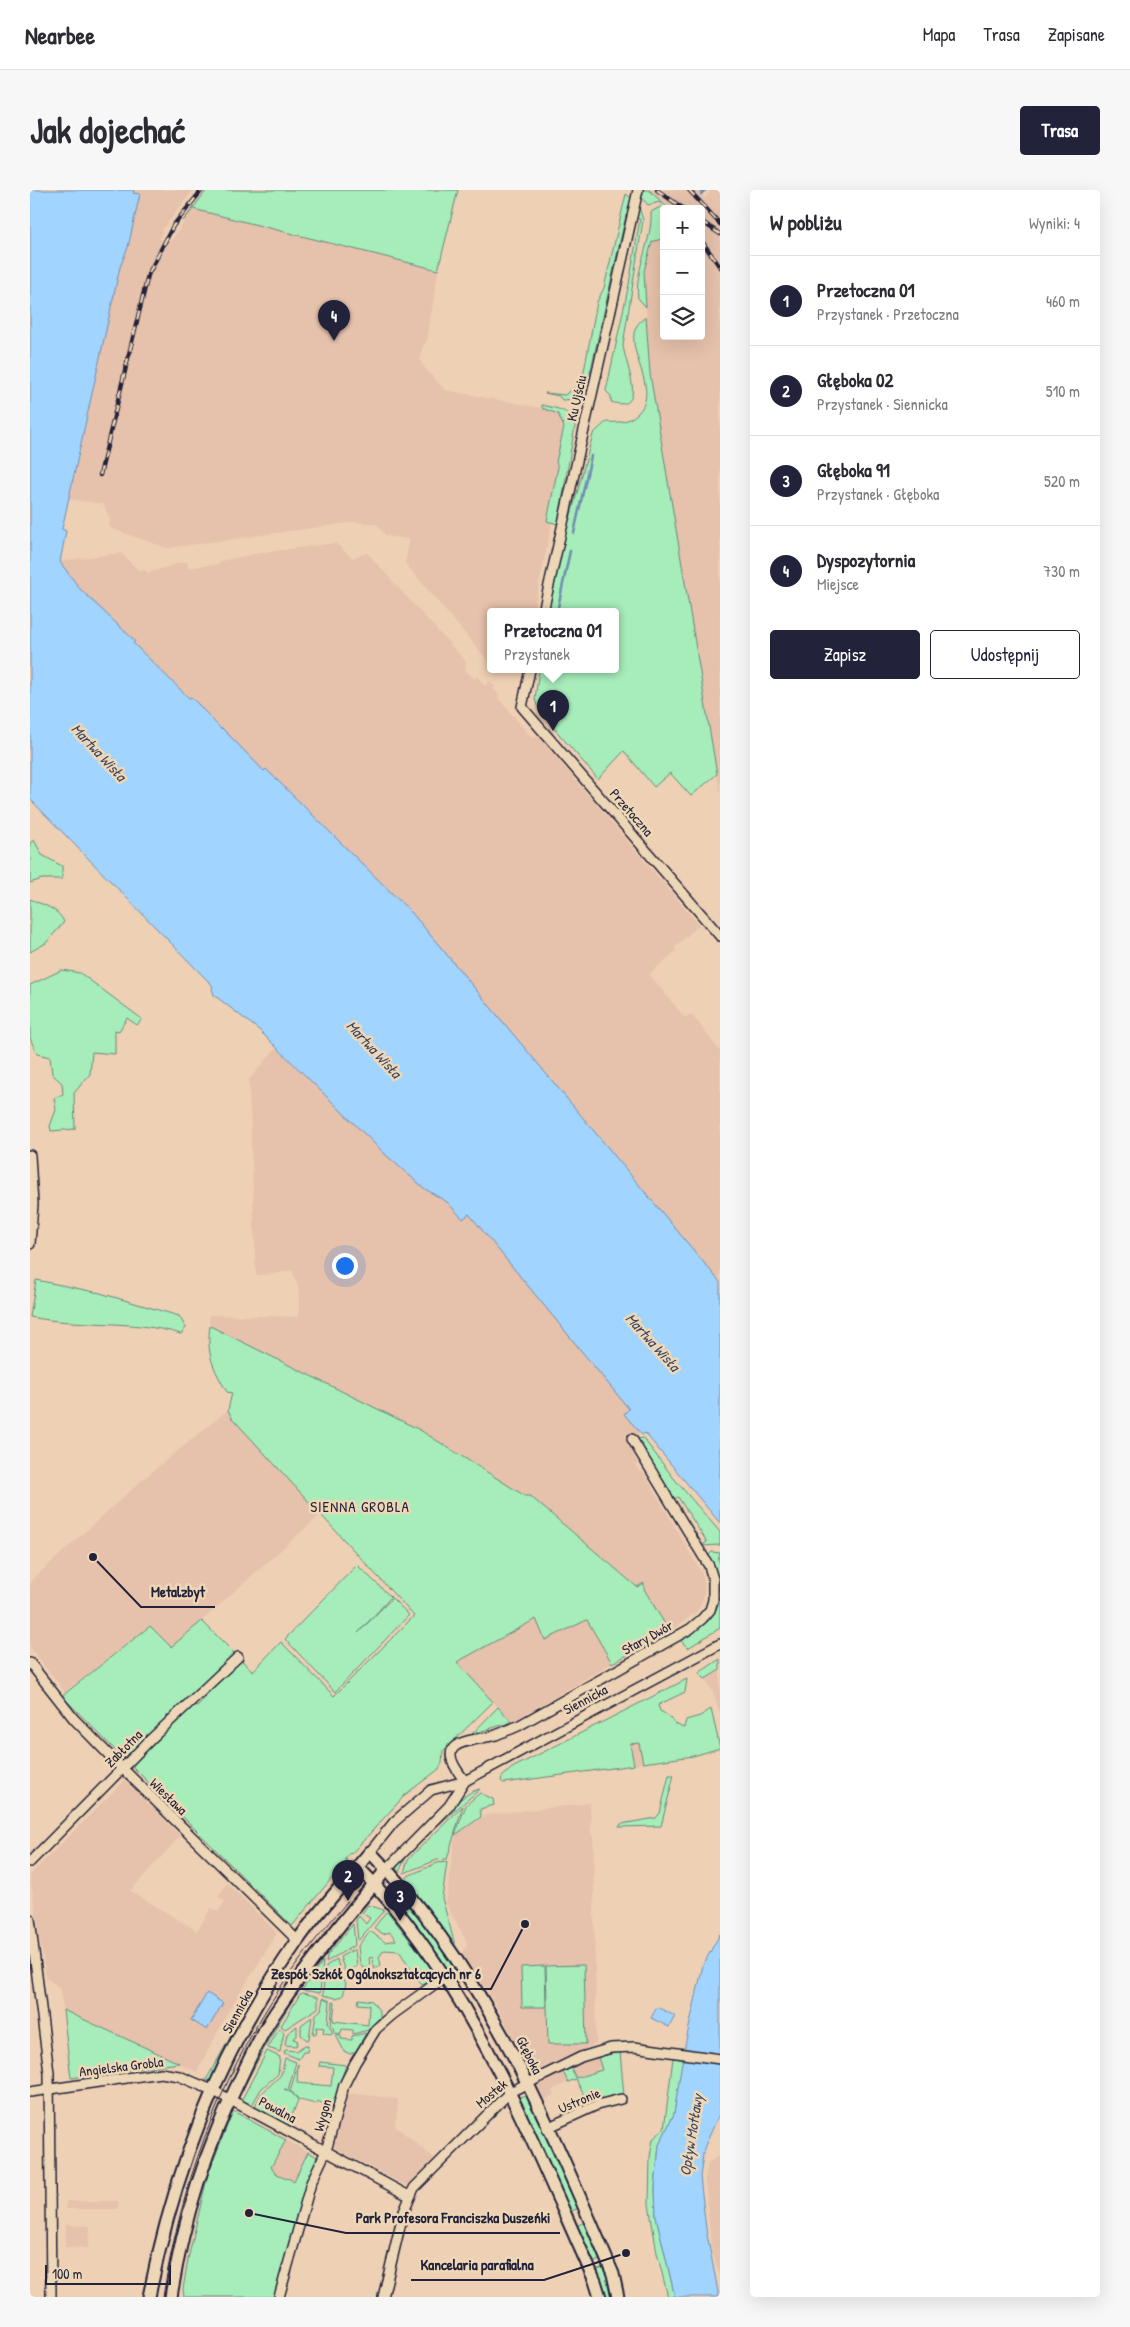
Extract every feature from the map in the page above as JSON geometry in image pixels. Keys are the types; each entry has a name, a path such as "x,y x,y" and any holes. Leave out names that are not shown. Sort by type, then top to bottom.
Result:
{"street":[{"name":"Ku Ujściu","path":"544,608 638,190"},
{"name":"Przetoczna","path":"529,673 522,707 720,936"},
{"path":"30,1155 33,1197 30,1244"},
{"name":"Stary Dwór","path":"465,1781 454,1768 451,1758 456,1745 463,1740 496,1734 518,1726 690,1628 710,1610 714,1590 709,1566 632,1439"},
{"name":"Siennicka","path":"149,2297 165,2224 181,2170 212,2090 259,2000 297,1940 394,1822 431,1790 465,1781 720,1644"},
{"name":"Zabłotna","path":"30,1862 122,1768 238,1657"},
{"name":"Wiesława","path":"30,1663 74,1718 122,1768 297,1940"},
{"name":"Siennicka","path":"172,2297 179,2249 196,2188 230,2099 274,2014 374,1884 449,1806 465,1781"},
{"name":"Głęboka","path":"370,1852 387,1869 433,1925 466,1974 527,2082 616,2282 618,2297"},
{"path":"358,1867 404,1918 449,1980 489,2049 570,2224 600,2297"},
{"path":"30,1919 41,1997 49,2090 51,2297"},
{"path":"449,1980 466,1974"},
{"name":"Wygon","path":"279,2297 308,2190 326,2151 344,2085 376,2029 392,2015 449,1980"},
{"name":"Mostek","path":"383,2297 409,2196 414,2188 510,2092 581,2057 603,2050 634,2047 720,2059"},
{"name":"Angielska Grobla","path":"30,2092 161,2073 179,2076 212,2090"},
{"name":"Powalna","path":"212,2090 409,2196"},
{"name":"Ustronie","path":"547,2128 597,2105 621,2099"},
{"path":"570,2224 586,2216"},
{"path":"590,2269 607,2261"}],"shaded area":[{"path":"134,190 193,190 163,229 159,239 171,241 193,209 438,270 427,340 422,348 420,360 426,370 445,390 550,410 558,414 564,427 556,462 558,467 547,521 552,522 534,608 487,608 487,659 405,563 410,539 386,536 377,524 356,522 167,548 113,529 109,526 110,519 103,504 69,499 120,267 128,247 139,194 133,193"},
{"path":"639,190 696,190 705,198 711,190 720,190 720,794 650,374 644,271 652,242 660,239 660,340 705,340 705,205 666,205 664,202"},
{"path":"335,543 352,558 367,553 466,662 465,670 474,679 477,677 485,686 490,681 495,687 493,689 500,696 498,698 532,738 539,737 699,925 675,947 676,951 649,974 685,1018 691,1014 720,1051 720,1282 412,913 266,769 265,771 252,760 198,704 160,671 133,643 134,641 80,589 60,561 121,553 139,571 145,570 148,573 179,563 187,562 188,568 219,564 221,561 260,553"},
{"path":"276,1048 413,1179 447,1202 463,1219 469,1214 630,1409 624,1414 640,1433 627,1443 638,1462 636,1466 639,1471 644,1473 702,1574 705,1588 697,1612 669,1631 644,1589 644,1584 637,1587 530,1496 526,1496 420,1430 210,1326 209,1315 299,1317 299,1290 292,1270 256,1275 249,1080"},
{"path":"228,1410 321,1514 171,1648 145,1629 65,1692 30,1647 30,1582 142,1480"},
{"path":"537,1619 545,1640 587,1620 612,1663 512,1722 456,1662"},
{"path":"720,1670 720,1713 713,1692 705,1679"},
{"path":"640,1742 643,1763 634,1765 630,1744"},
{"path":"125,1780 180,1836 130,1891 197,1931 211,1908 218,1912 225,1901 218,1897 227,1883 277,1933 228,2012 197,2072 63,2010 61,1988 46,1978 30,1875"},
{"path":"590,1803 591,1834 593,1835 596,2044 531,2073 495,2003 462,1953 468,1944 446,1904 455,1835 486,1815"},
{"path":"598,2057 603,2070 576,2079 571,2068"},
{"path":"563,2072 568,2082 552,2090 554,2095 543,2100 537,2088 542,2082"},
{"path":"347,2093 398,2099 395,2126 434,2158 407,2186 334,2148"},
{"path":"286,2140 308,2152 294,2181 277,2174 271,2168"},
{"path":"720,2155 720,2274 712,2252 705,2180 708,2163"},
{"path":"66,2201 118,2201 118,2209 66,2209"},
{"path":"66,2225 90,2226 88,2248 65,2247"}],"green space":[{"path":"207,190 458,190 438,270 193,209 183,221"},
{"path":"635,190 649,190 665,205 662,205 660,202 648,205"},
{"path":"626,194 638,204 643,220 623,345 632,384 632,394 629,401 623,404 611,402 611,396 606,391 629,284 640,219 626,215 586,391 578,399 562,400 559,396 545,393 565,395 582,382 597,302 604,288"},
{"path":"660,207 660,239 652,242 644,271 646,307 638,298 637,287 649,234 651,212"},
{"path":"646,317 650,374 717,774 691,796 670,773 654,787 624,751 598,779 539,711 535,699 539,673 619,673 619,608 549,608 567,519 570,519 593,434 606,422 619,422 631,418 638,413 645,402 646,390 635,349 634,337 637,326"},
{"path":"542,405 567,413 575,426 558,524 547,521 558,467 556,462 564,427 558,414 542,408"},
{"path":"34,840 42,855 62,866 62,879 42,879 30,883 30,843"},
{"path":"30,899 54,910 64,922 46,943 30,952"},
{"path":"62,970 80,973 142,1019 137,1025 127,1018 119,1031 115,1030 115,1054 92,1052 90,1074 74,1093 75,1129 51,1131 50,1126 56,1110 54,1098 63,1094 62,1083 52,1074 50,1057 37,1054 30,1038 30,985"},
{"path":"36,1280 100,1293 179,1316 186,1328 181,1334 144,1326 68,1322 30,1317"},
{"path":"210,1326 420,1430 525,1496 530,1496 637,1587 644,1583 644,1589 669,1631 659,1639 612,1663 587,1620 545,1640 536,1619 457,1662 493,1702 443,1751 442,1763 439,1769 406,1794 350,1853 345,1859 347,1860 292,1926 133,1767 133,1764 194,1705 197,1706 205,1698 204,1696 241,1660 253,1671 281,1642 334,1696 414,1616 232,1418 228,1410 232,1393 227,1392 218,1376 210,1353"},
{"path":"643,1438 676,1481 720,1532 720,1545 701,1546 707,1542 678,1497 673,1500 638,1439"},
{"path":"712,1552 720,1553 718,1559 720,1563 720,1591 709,1555"},
{"path":"357,1565 391,1597 358,1633 392,1598 409,1615 335,1692 285,1639"},
{"path":"720,1598 720,1628 688,1648 680,1640 706,1623 714,1613"},
{"path":"202,1621 235,1654 129,1757 121,1756 62,1696 150,1626 171,1647"},
{"path":"720,1659 720,1670 705,1679 699,1673"},
{"path":"687,1679 685,1692 658,1705 660,1711 677,1725 684,1728 686,1720 700,1716 711,1709 720,1748 693,1756 643,1763 639,1743 630,1744 634,1765 504,1783 501,1781 502,1777 512,1768"},
{"path":"498,1707 512,1722 472,1734"},
{"path":"669,1775 674,1775 661,1826 619,1827 621,1824 656,1818 660,1813"},
{"path":"480,1789 422,1839 406,1857 398,1874 396,1864 436,1821 471,1792"},
{"path":"480,1793 493,1799 494,1805 480,1809 481,1817 455,1835 466,1805"},
{"path":"463,1806 447,1859 437,1860 404,1873 408,1859"},
{"path":"447,1862 442,1898 455,1945 406,1880 408,1876 437,1863"},
{"path":"397,1885 459,1969 450,1975 415,1924 388,1893"},
{"path":"361,1905 362,1908 297,1992 268,2041 238,2098 266,2036 280,2012"},
{"path":"368,1905 384,1910 358,1941 356,1920 359,1916 366,1924 370,1918 362,1913"},
{"path":"388,1912 433,1970 435,1979 422,1985 399,1951 384,1950 379,1957 381,1965 374,1969 373,1957 369,1958 370,1966 368,1968 363,1968 360,1964 358,1946 370,1931 385,1942 396,1940 390,1932 383,1934 374,1928 385,1913"},
{"path":"353,1924 355,1945 326,1962 327,1956"},
{"path":"290,1941 290,1946 213,2078 205,2082 254,1995"},
{"path":"355,1949 357,1966 345,1972 340,1957"},
{"path":"337,1959 340,1972 325,1976 326,1966"},
{"path":"323,1961 320,1993 302,1990"},
{"path":"584,1965 586,2044 548,2044 546,1966"},
{"path":"545,1966 546,2007 522,2007 521,1967"},
{"path":"342,1977 346,1983 343,1996 336,1998 323,1995 324,1981"},
{"path":"300,1994 318,1997 318,2008 285,2029 281,2026"},
{"path":"323,1998 330,2001 328,2022 333,2034 323,2033 324,2028 317,2027 316,2034 313,2034 316,2014 321,2010"},
{"path":"359,1999 372,2001 380,2012 380,2017 368,2030 353,2034 353,2030 342,2029 341,2033 335,2034 331,2022 333,2002 335,2002 333,2021 368,2025 369,2005 358,2004"},
{"path":"63,2010 179,2063 71,2078"},
{"path":"312,2017 309,2039 307,2040 301,2035 301,2025"},
{"path":"297,2026 297,2036 293,2039 298,2041 296,2046 285,2045 287,2034"},
{"path":"279,2028 284,2032 280,2052 268,2048"},
{"path":"366,2033 355,2052 350,2054 344,2051 336,2035 341,2035 341,2039 352,2040 352,2036"},
{"path":"305,2045 308,2046 307,2052 303,2052 299,2059 284,2053 285,2050 296,2051"},
{"path":"267,2051 280,2057 278,2074 261,2089 251,2107 241,2101"},
{"path":"620,2052 624,2096 589,2106 576,2079 568,2082 563,2072 571,2068 576,2078 602,2070 598,2057"},
{"path":"285,2058 296,2062 288,2090 284,2089 294,2094 290,2091 298,2064 297,2083 331,2086 333,2067 319,2066 320,2062 346,2065 331,2109 318,2101 316,2104 300,2100 293,2094 298,2100 288,2126 254,2108 261,2094 281,2075"},
{"path":"673,2058 683,2059 674,2114 659,2145 655,2188 656,2216 675,2297 668,2297 657,2253 649,2204 650,2157 653,2139 664,2129"},
{"path":"527,2094 579,2208 569,2212 518,2098"},
{"path":"222,2102 167,2297 164,2297 180,2222 194,2173"},
{"path":"233,2111 286,2140 271,2167 277,2174 294,2181 308,2152 319,2158 277,2297 184,2297 183,2289 188,2259 208,2174"},
{"path":"585,2222 602,2259 592,2263 576,2226"},
{"path":"605,2266 613,2297 605,2297 605,2291 596,2270"}],"water":[{"name":"Martwa Wisła","path":"30,190 134,190 133,193 140,194 128,247 120,267 62,529 66,531 60,562 80,589 135,641 133,643 189,698 191,697 264,771 266,769 412,913 720,1282 720,1523 645,1433 642,1435 624,1414 629,1409 469,1214 463,1219 447,1202 425,1189 387,1156 259,1030 214,995 213,986 30,799"},
{"name":"Opływ Motławy","path":"720,1934 720,2112 704,2148 700,2177 706,2229 719,2297 675,2297 656,2216 655,2188 659,2145 674,2114 685,2045 703,1965"},
{"path":"207,1993 223,2003 207,2030 191,2020"},
{"path":"657,2007 675,2016 669,2027 651,2018"}],"waterway":[{"path":"701,194 705,190"},
{"path":"574,533 591,456"},
{"path":"558,608 570,551"}],"tram line":[{"path":"163,2297 170,2257 191,2177 204,2138 237,2062 286,1979 348,1901"}],"railway":[{"path":"100,475 148,275 173,226 202,190"},
{"path":"657,190 678,205"},
{"path":"689,190 720,224"},
{"path":"705,224 720,234"},
{"path":"705,246 720,267"}],"place":[{"name":"Dyspozytornia","path":"334,341"},
{"name":"Przetoczna 01","path":"553,731"},
{"name":"Metalzbyt","path":"93,1557"},
{"name":"Głęboka 02","path":"348,1901"},
{"name":"Głęboka 91","path":"400,1921"},
{"name":"Zespół Szkół Ogólnokształcących nr 6","path":"525,1924"},
{"name":"Park Profesora Franciszka Duszeńki","path":"249,2213"},
{"name":"Kancelaria parafialna","path":"626,2253"}],"district":[{"name":"SIENNA GROBLA","path":"360,1506"}]}
